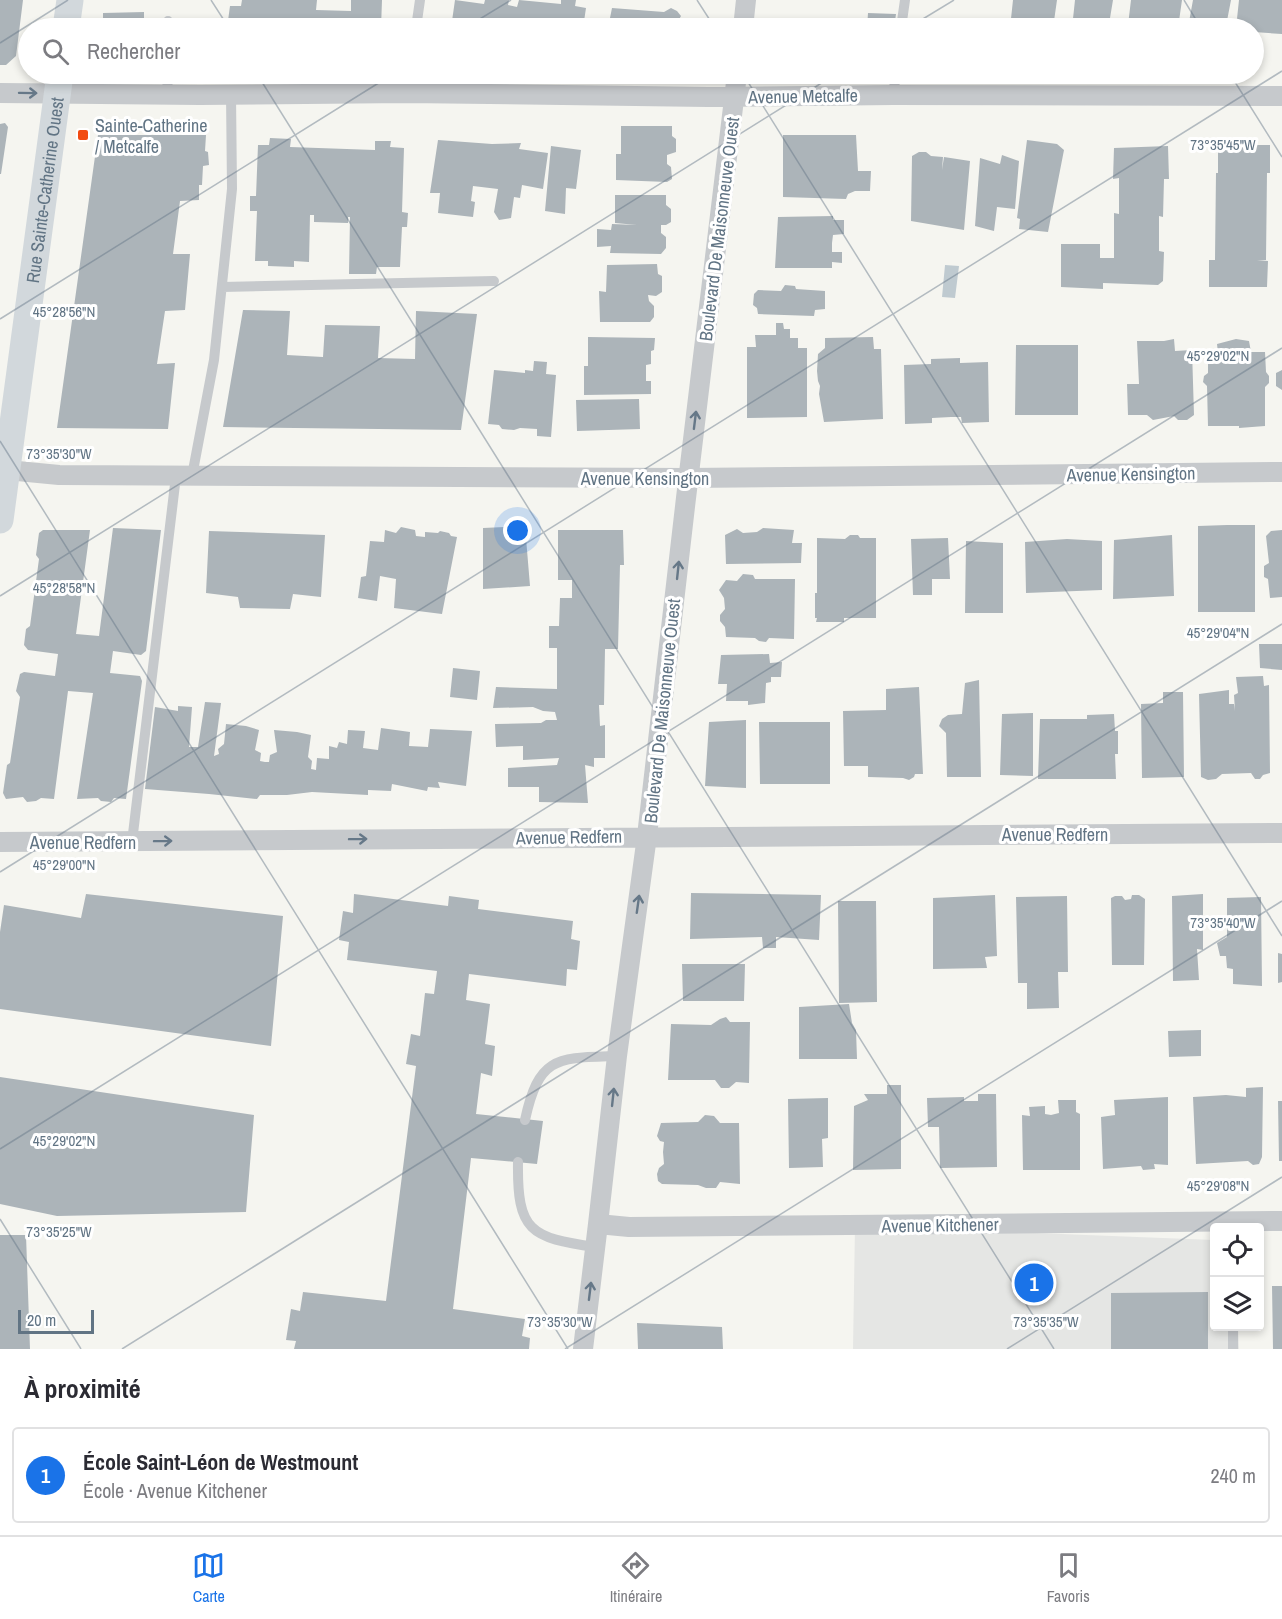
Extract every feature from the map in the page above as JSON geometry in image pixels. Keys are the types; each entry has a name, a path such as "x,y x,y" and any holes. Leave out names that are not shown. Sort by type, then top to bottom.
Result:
{"main road":[{"path":"67,18 70,0"},
{"name":"Rue Sainte-Catherine Ouest","path":"0,520 58,84"}],"street":[{"path":"744,18 746,0"},
{"name":"Avenue Metcalfe","path":"0,93 58,84 167,95 231,94 392,84"},
{"name":"Avenue Metcalfe","path":"431,84 735,97 1282,96"},
{"name":"Boulevard De Maisonneuve Ouest","path":"583,1349 617,1056 647,837 736,84"},
{"name":"Avenue Kensington","path":"7,470 59,475 688,478 1282,472"},
{"name":"Avenue Redfern","path":"0,842 1282,833"},
{"name":"Avenue Kitchener","path":"598,1224 629,1227 1282,1221"}],"lane":[{"path":"417,18 420,0"},
{"path":"903,18 905,0"},
{"path":"167,95 168,84"},
{"path":"893,95 895,84"},
{"path":"132,842 184,476 214,360 231,189 231,94"},
{"path":"222,287 494,280"},
{"path":"525,1120 529,1100 538,1079 552,1064 576,1057 617,1056"},
{"path":"518,1162 518,1190 527,1223 538,1233 555,1241 596,1247"},
{"path":"1233,1331 1233,1349"}],"shaded area":[{"path":"945,265 959,266 955,298 942,297"},
{"path":"855,1226 1210,1240 1210,1331 1238,1331 1239,1349 853,1349"}],"building":[{"path":"0,0 23,0 21,18 18,18 16,56 6,65 0,65"},
{"path":"242,0 317,0 316,10 351,11 351,0 382,0 381,18 228,18 230,6 241,6"},
{"path":"455,0 484,4 485,0 509,0 508,5 517,7 519,0 561,4 561,0 576,0 575,6 586,8 584,18 452,18"},
{"path":"1013,0 1057,0 1054,18 1011,18"},
{"path":"1075,0 1113,0 1110,18 1073,18"},
{"path":"1131,0 1182,0 1179,18 1129,18"},
{"path":"1193,0 1231,0 1228,18 1190,18"},
{"path":"1239,0 1282,0 1282,34 1264,33 1264,18 1237,18"},
{"path":"612,8 664,12 671,8 681,16 680,18 610,18"},
{"path":"144,12 144,18 103,18 103,13"},
{"path":"868,13 896,14 895,18 868,18"},
{"path":"5,123 8,127 0,174 0,124"},
{"path":"621,126 672,126 672,136 676,139 676,152 667,155 667,164 671,167 672,179 667,182 616,180 616,154 621,154"},
{"path":"98,135 206,135 205,151 208,152 209,165 203,166 199,200 180,201 173,254 190,254 185,310 165,311 157,364 175,363 168,429 57,428"},
{"path":"783,135 856,135 858,171 871,171 870,191 855,191 848,194 846,199 783,197"},
{"path":"270,138 291,139 290,147 375,150 375,141 391,141 390,147 404,148 402,212 408,213 407,227 402,227 400,267 377,267 376,274 349,274 350,217 348,217 348,223 314,222 314,215 310,215 309,262 294,261 294,267 268,266 268,261 255,261 257,211 250,211 250,196 256,196 258,145 269,145"},
{"path":"438,140 492,144 521,143 519,149 548,153 543,189 522,185 520,198 514,197 511,218 499,220 494,212 498,189 473,186 471,201 475,202 473,217 438,213 440,193 430,193"},
{"path":"1027,140 1057,144 1064,150 1048,232 1019,229 1020,219 1017,218"},
{"path":"1218,145 1270,145 1270,173 1267,173 1266,260 1257,260 1268,261 1267,287 1209,287 1209,260 1215,260"},
{"path":"551,146 581,150 576,189 566,188 565,214 545,211"},
{"path":"1168,146 1169,179 1164,179 1163,217 1159,216 1159,251 1164,252 1163,281 1158,285 1103,283 1103,289 1061,287 1061,244 1100,244 1100,258 1114,258 1114,213 1119,214 1119,178 1113,179 1114,148"},
{"path":"919,152 943,157 942,170 944,157 970,161 964,230 911,221 912,156"},
{"path":"1002,155 1019,161 1015,209 997,207 994,231 975,226 980,158 1000,164"},
{"path":"615,195 666,195 666,205 671,209 671,222 661,225 661,233 666,237 666,248 661,254 610,253 611,246 597,247 597,229 611,230 612,224 637,225 615,223"},
{"path":"833,216 833,220 844,220 844,234 833,235 832,243 832,252 842,252 842,263 832,262 832,268 775,268 778,217"},
{"path":"657,264 658,274 662,276 662,292 656,296 648,295 649,301 654,306 654,317 650,322 600,322 599,291 606,292 607,265"},
{"path":"785,285 795,286 796,289 825,291 825,309 815,310 814,316 758,314 757,308 753,305 754,294 758,290 781,291"},
{"path":"243,310 290,311 287,355 323,357 325,325 380,326 378,358 415,359 416,311 477,314 461,430 223,427"},
{"path":"776,323 783,323 784,329 790,329 790,338 798,338 798,348 807,348 807,417 747,418 747,347 756,347 755,335 776,335"},
{"path":"588,337 655,338 654,350 651,351 651,364 646,365 646,381 651,381 651,394 584,395 584,366 588,366"},
{"path":"873,337 874,349 881,349 883,419 824,422 817,371 818,354 825,348 825,338"},
{"path":"1174,339 1175,351 1192,350 1194,415 1187,420 1178,420 1174,416 1153,420 1147,415 1128,415 1127,384 1139,384 1137,341"},
{"path":"1236,339 1249,341 1251,352 1265,352 1269,383 1265,387 1265,426 1239,428 1239,426 1208,426 1207,386 1203,382 1204,376 1208,373 1208,357 1204,354 1218,353 1217,344"},
{"path":"1016,345 1078,345 1078,415 1015,415"},
{"path":"960,358 960,363 988,362 989,422 962,423 961,417 951,417 932,418 932,423 905,424 904,365 931,364 931,359"},
{"path":"534,361 547,362 546,374 556,375 551,437 537,436 537,429 502,429 499,425 488,424 494,370 525,373 525,370 533,371"},
{"path":"1282,370 1282,390 1276,386 1276,373"},
{"path":"639,399 640,429 577,431 576,400"},
{"path":"1255,525 1255,612 1198,612 1198,526"},
{"path":"525,526 530,586 483,589 483,528"},
{"path":"401,527 415,530 416,536 425,537 425,532 438,533 440,531 457,537 442,614 394,608 396,579 380,576 377,601 358,598 361,577 366,576 370,541 384,542 385,530 396,533"},
{"path":"113,528 161,530 146,651 141,655 113,651 110,673 140,676 142,681 126,799 114,798 111,802 101,801 98,798 77,799 93,693 68,691 54,799 41,798 27,802 23,797 6,799 3,793 20,697 16,691 20,674 24,672 55,676 58,654 28,650 24,645 26,629 30,626 39,559 36,555 39,533 43,530 90,530 76,634 99,636"},
{"path":"763,528 794,530 792,543 802,543 801,563 726,564 725,535 737,529 743,533 757,532"},
{"path":"558,530 623,530 624,565 620,565 618,649 605,649 604,705 599,705 600,726 605,725 605,758 594,758 594,767 585,765 588,803 539,802 539,787 508,787 508,768 557,765 559,758 523,760 523,746 496,747 495,724 541,723 546,720 557,720 555,712 533,707 493,708 496,687 557,689 557,648 549,648 549,626 559,626 560,598 572,598 572,580 558,580"},
{"path":"1282,530 1282,597 1270,598 1268,579 1264,577 1264,566 1269,563 1266,536 1271,531"},
{"path":"209,531 325,535 321,597 293,594 290,609 240,608 238,597 206,593"},
{"path":"850,535 858,535 860,538 876,538 876,618 844,618 844,622 816,622 817,538 845,539"},
{"path":"1172,535 1174,596 1113,599 1114,540"},
{"path":"948,538 950,579 932,579 932,595 913,595 911,539"},
{"path":"1067,539 1102,541 1102,590 1026,593 1025,542"},
{"path":"966,541 1003,543 1003,613 965,613"},
{"path":"743,574 753,575 755,579 795,579 794,639 769,638 766,642 755,638 726,637 725,627 720,621 720,615 725,609 724,598 719,590 726,580 737,581"},
{"path":"1259,644 1282,644 1282,670 1260,668"},
{"path":"769,654 770,663 782,662 781,677 771,677 771,682 766,683 765,703 748,705 748,701 726,701 727,684 718,684 721,655"},
{"path":"453,668 480,671 477,700 450,697"},
{"path":"1263,676 1264,686 1269,685 1270,773 1263,775 1260,779 1255,779 1251,773 1222,774 1216,779 1208,780 1201,777 1199,694 1229,690 1229,704 1234,704 1235,711 1234,695 1238,693 1236,677"},
{"path":"979,680 981,777 947,777 946,733 939,726 942,719 948,715 962,714 965,683"},
{"path":"919,687 923,774 915,774 909,780 868,777 868,766 844,766 843,711 886,710 886,689"},
{"path":"1163,692 1183,692 1184,777 1142,778 1141,704 1163,703"},
{"path":"205,702 221,703 214,756 219,754 218,749 224,744 226,724 259,730 255,750 261,753 260,761 265,762 269,762 270,755 277,752 274,730 297,732 311,735 308,757 312,761 311,769 316,770 317,758 329,759 329,746 337,748 339,742 347,744 348,730 365,731 363,748 378,750 381,728 410,732 409,746 428,747 430,729 472,731 466,786 438,782 440,788 428,787 427,791 392,784 391,791 368,790 368,795 312,792 260,795 257,799 145,789 155,707 178,711 178,706 192,707 189,747 198,747"},
{"path":"1033,713 1033,776 1000,775 1002,714"},
{"path":"1114,714 1115,731 1118,731 1118,754 1115,754 1116,779 1038,779 1040,719 1087,719 1087,715"},
{"path":"746,720 746,788 705,786 709,722"},
{"path":"759,722 830,722 830,784 760,784"},
{"path":"691,893 821,895 819,940 776,937 776,948 763,948 762,937 690,939"},
{"path":"86,894 283,916 271,1046 0,1009 0,932 4,905 81,918"},
{"path":"354,894 448,906 449,896 479,900 478,909 573,921 571,939 580,941 577,970 567,969 566,986 469,974 466,1000 490,1004 485,1044 495,1046 492,1076 481,1073 476,1114 543,1121 537,1164 471,1158 453,1309 525,1319 522,1336 530,1338 529,1349 294,1349 296,1341 286,1340 291,1309 300,1311 303,1292 386,1301 416,1066 406,1064 411,1034 420,1036 425,993 434,994 437,971 347,960 349,942 339,940 343,911 353,913"},
{"path":"1203,894 1203,950 1197,949 1199,980 1173,981 1172,896"},
{"path":"995,895 997,956 985,957 987,968 933,969 933,898"},
{"path":"1132,895 1139,895 1145,899 1144,965 1112,965 1111,898 1122,896 1125,900 1131,899"},
{"path":"1067,896 1068,972 1058,972 1059,1008 1027,1009 1027,983 1018,983 1016,897"},
{"path":"1261,897 1262,986 1233,984 1233,969 1227,968 1226,956 1220,956 1217,943 1227,937 1227,898"},
{"path":"838,901 876,901 877,1002 839,1003"},
{"path":"1278,953 1282,954 1282,982 1278,983"},
{"path":"682,964 745,964 744,1001 683,1001"},
{"path":"849,1004 852,1023 856,1030 857,1059 799,1059 799,1007"},
{"path":"726,1017 730,1022 750,1022 749,1083 736,1082 729,1088 721,1088 715,1080 668,1080 671,1024 711,1025"},
{"path":"1201,1030 1201,1056 1169,1057 1168,1031"},
{"path":"0,1077 254,1115 246,1212 57,1216 0,1204"},
{"path":"887,1085 901,1085 901,1169 853,1170 854,1106 868,1100 864,1094 887,1094"},
{"path":"1263,1087 1262,1157 1259,1164 1253,1165 1248,1161 1196,1164 1193,1097 1226,1095 1246,1097 1246,1088"},
{"path":"978,1094 996,1094 997,1167 940,1168 939,1127 928,1127 927,1098 964,1097 964,1101 978,1101"},
{"path":"1168,1097 1168,1165 1154,1164 1155,1169 1143,1170 1141,1166 1103,1169 1101,1117 1115,1115 1114,1100"},
{"path":"828,1098 828,1138 822,1139 823,1167 789,1168 788,1099"},
{"path":"1058,1100 1076,1100 1076,1112 1080,1114 1080,1170 1023,1170 1022,1115 1030,1116 1029,1107 1045,1106 1045,1114 1059,1113"},
{"path":"1278,1101 1282,1101 1282,1161 1279,1161"},
{"path":"705,1115 714,1116 720,1123 739,1123 740,1184 720,1182 716,1188 706,1188 698,1185 662,1184 658,1181 657,1174 659,1168 664,1164 664,1142 660,1141 657,1136 661,1123 698,1122"},
{"path":"0,1235 26,1235 30,1349 0,1349"},
{"path":"1272,1286 1282,1286 1282,1349 1273,1349"},
{"path":"1208,1292 1208,1349 1111,1349 1111,1293"},
{"path":"637,1323 722,1327 723,1349 638,1349"}],"place":[{"name":"Sainte-Catherine / Metcalfe","path":"83,135"},
{"name":"École Saint-Léon de Westmount","path":"1034,1283"}]}
